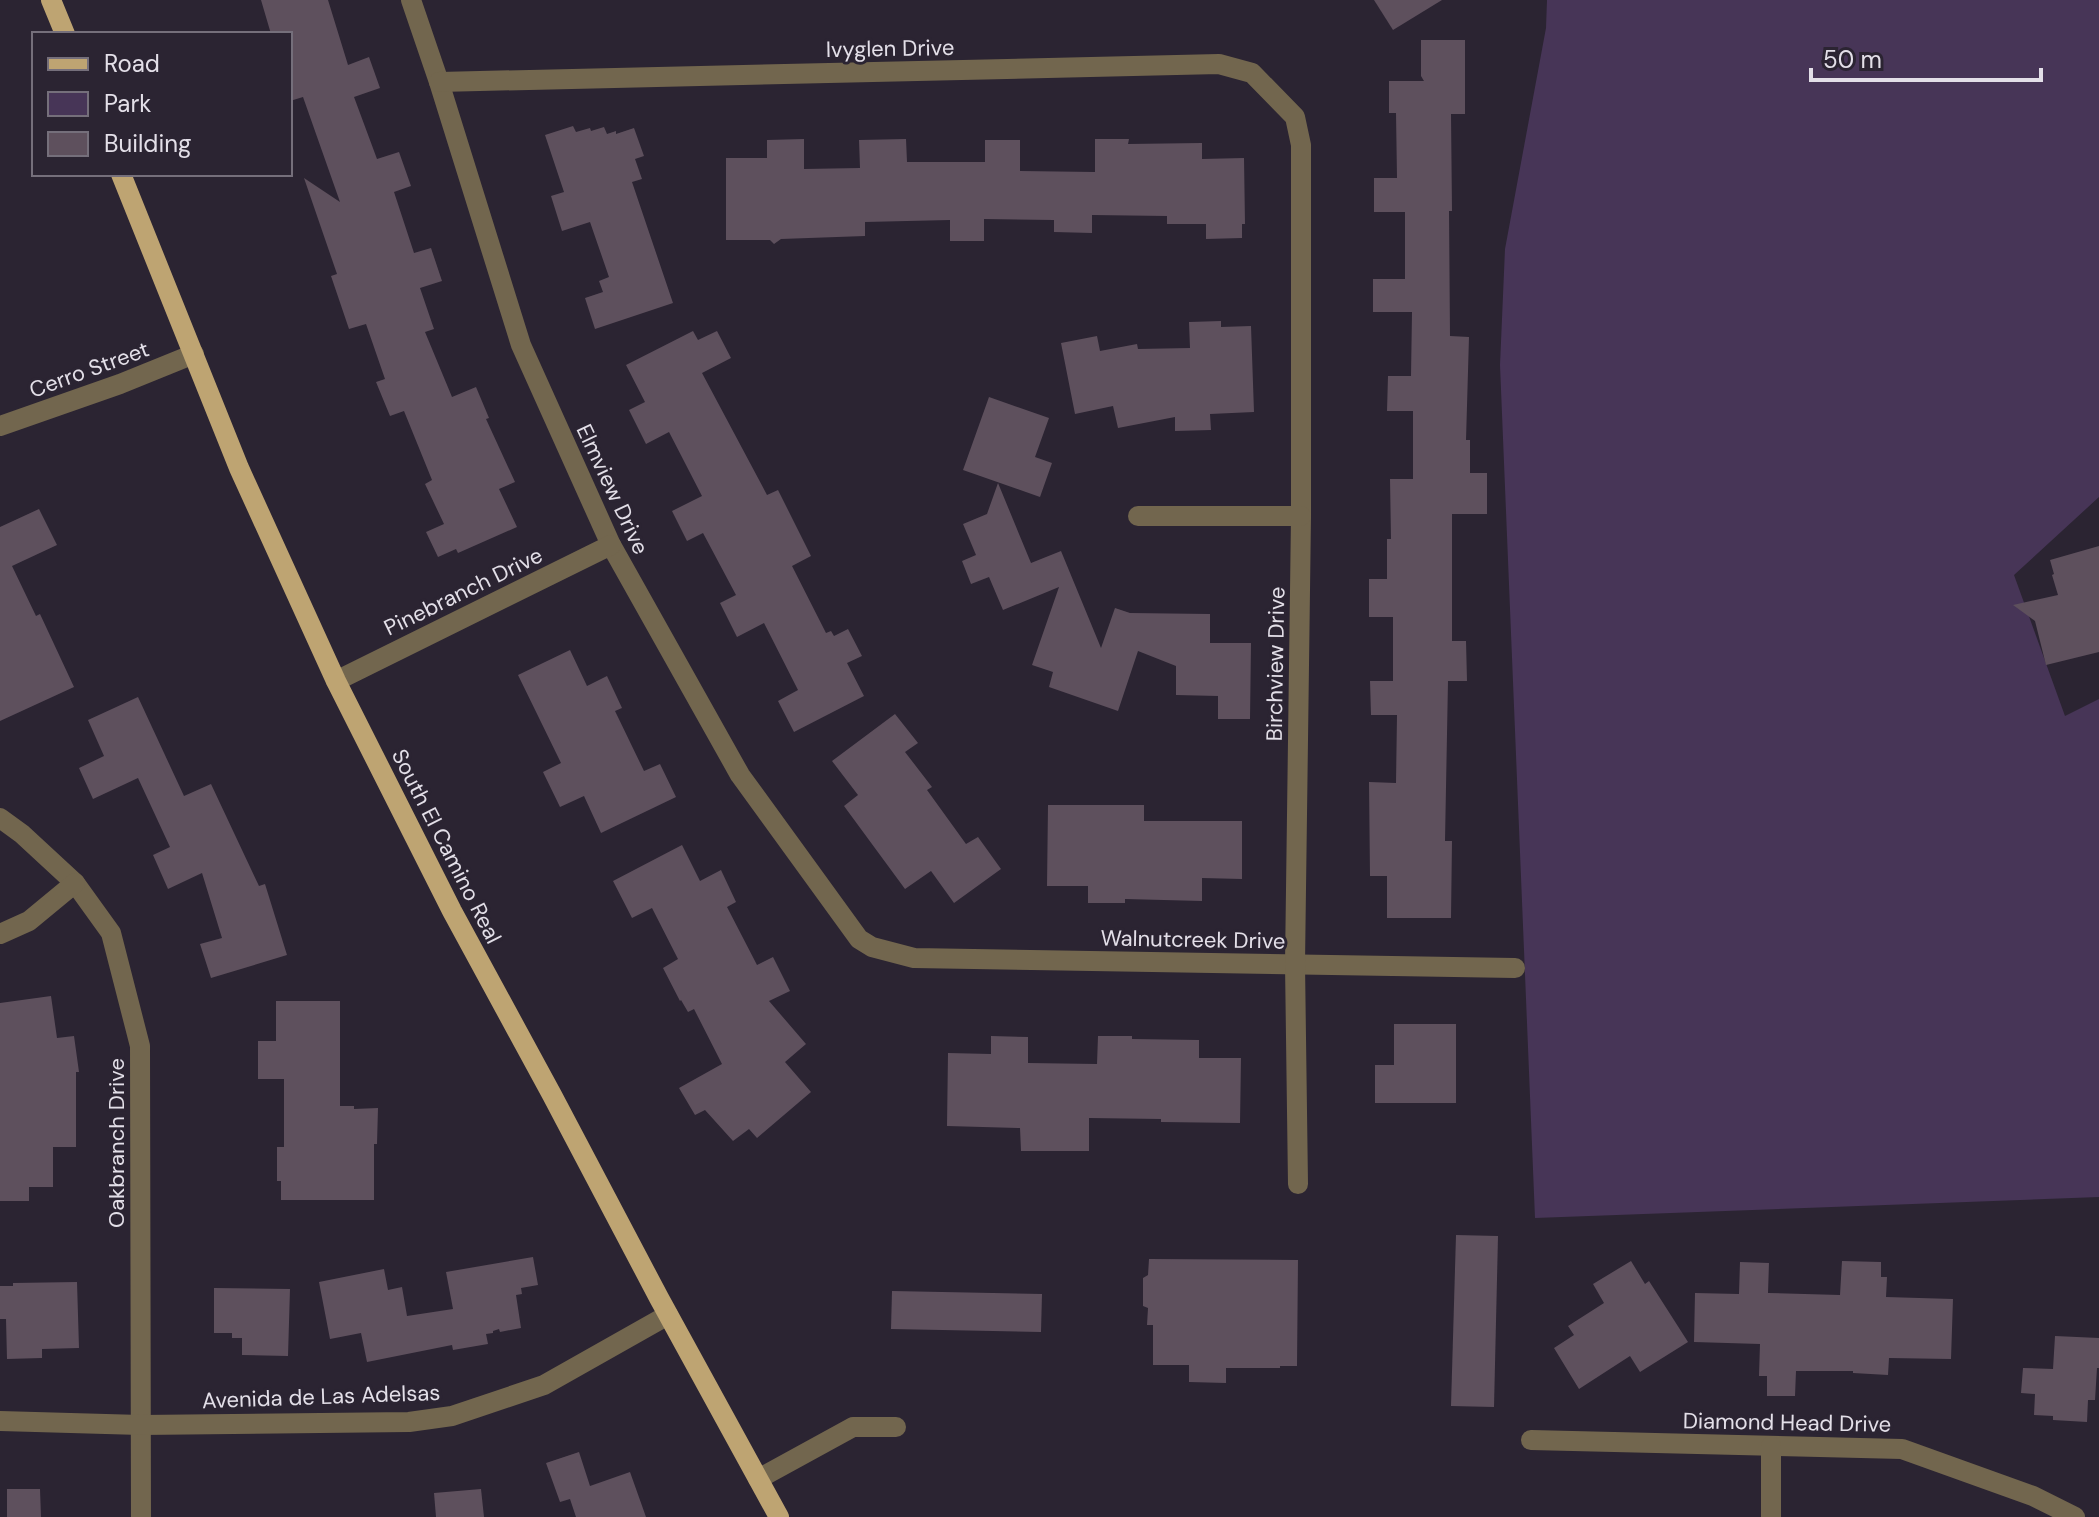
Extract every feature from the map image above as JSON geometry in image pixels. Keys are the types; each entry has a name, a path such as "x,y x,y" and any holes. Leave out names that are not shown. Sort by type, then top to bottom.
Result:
{"main road":[{"path":"51,0 64,32"},
{"name":"South El Camino Real","path":"122,176 239,468 336,681 452,911 779,1517"}],"street":[{"name":"Elmview Drive","path":"411,0 521,345 611,545 740,775 859,939 872,947"},
{"name":"Ivyglen Drive","path":"439,82 1219,64 1252,73 1295,117 1301,145"},
{"name":"Birchview Drive","path":"1298,1184 1295,964 1301,516 1301,145"},
{"name":"Cerro Street","path":"0,426 194,354"},
{"path":"1138,516 1301,516"},
{"name":"Pinebranch Drive","path":"336,681 611,545"},
{"name":"Oakbranch Drive","path":"0,818 75,883 111,933 140,1046 141,1517"},
{"path":"0,934 29,921 75,883"},
{"name":"Walnutcreek Drive","path":"872,947 914,958 1515,968"},
{"name":"Avenida de Las Adelsas","path":"0,1421 141,1425 409,1422 452,1416 544,1385 668,1315"},
{"path":"758,1479 853,1427 896,1427"},
{"name":"Diamond Head Drive","path":"1531,1440 1902,1449 2033,1496 2075,1517"},
{"path":"1771,1446 1771,1517"}],"green space":[{"path":"1547,0 2099,0 2099,497 2014,575 2065,716 2099,699 2099,1197 1535,1218 1500,365 1505,249 1546,28"}],"building":[{"path":"261,0 328,0 348,65 369,57 380,88 354,97 377,159 399,152 411,186 394,192 414,253 431,248 442,281 420,288 434,329 425,332 452,397 476,387 489,418 486,419 515,482 499,489 517,527 458,553 456,549 438,557 426,532 444,524 425,484 432,480 404,411 390,416 376,382 385,379 366,324 349,329 331,276 337,274 304,178 340,202 303,97 292,100 292,32 270,32"},
{"path":"1374,0 1442,0 1393,30"},
{"path":"1421,40 1465,40 1465,114 1451,114 1450,336 1469,337 1466,440 1470,440 1470,473 1487,473 1487,514 1452,514 1452,641 1466,641 1467,681 1448,681 1445,841 1452,841 1451,918 1387,918 1387,876 1370,876 1369,782 1396,783 1397,715 1371,715 1370,681 1393,681 1393,617 1369,617 1369,579 1387,579 1387,539 1391,539 1390,479 1413,479 1413,411 1387,411 1388,376 1411,376 1412,312 1373,312 1373,279 1405,279 1405,212 1374,212 1374,178 1397,178 1396,113 1389,113 1389,81 1424,81 1421,76"},
{"path":"573,126 576,132 604,127 607,134 634,128 644,156 635,159 642,179 632,182 673,303 595,329 585,298 603,292 599,281 609,277 590,222 562,231 551,196 564,192 545,135"},
{"path":"804,139 804,169 860,168 859,140 906,139 907,162 985,162 985,140 1020,140 1020,171 1095,172 1095,139 1129,139 1128,144 1202,143 1202,159 1244,158 1245,224 1242,224 1242,238 1206,239 1206,224 1167,224 1167,216 1092,215 1092,233 1054,232 1054,220 984,219 984,241 950,241 950,220 865,222 865,236 781,239 774,244 770,240 726,240 726,158 767,158 767,140"},
{"path":"1221,321 1221,327 1251,326 1254,412 1210,414 1211,430 1175,431 1175,417 1118,428 1113,406 1075,414 1061,343 1097,336 1100,351 1137,344 1138,349 1190,348 1189,322"},
{"path":"693,331 698,340 717,331 731,358 702,373 767,495 778,490 811,556 792,566 826,633 831,631 834,636 848,629 862,656 847,663 864,696 794,732 778,701 798,690 764,623 737,637 720,603 736,595 703,533 687,541 672,511 702,496 669,432 646,444 629,410 645,402 626,365"},
{"path":"989,397 1049,418 1035,457 1052,463 1040,497 963,470"},
{"path":"998,483 1031,563 1061,551 1101,648 1115,608 1130,613 1210,614 1210,643 1251,643 1250,719 1218,719 1218,696 1176,695 1176,666 1138,651 1118,711 1049,687 1053,672 1032,665 1059,587 1003,610 989,577 971,584 962,561 976,555 963,524 987,514"},
{"path":"39,509 57,545 12,566 36,616 40,614 74,687 0,721 0,527"},
{"path":"2099,546 2099,652 2046,665 2035,621 2013,605 2058,595 2050,560"},
{"path":"570,650 587,686 607,676 622,708 615,711 644,771 660,764 676,797 601,833 584,796 560,807 543,772 561,763 518,675"},
{"path":"138,697 184,796 211,784 259,886 265,884 287,955 211,978 200,944 222,938 202,873 168,889 153,855 170,847 138,778 93,799 79,768 104,756 88,720"},
{"path":"895,714 918,743 905,752 932,787 927,790 966,844 978,837 1001,869 954,903 931,871 905,889 844,806 858,795 832,761"},
{"path":"1048,805 1144,805 1144,821 1242,821 1242,879 1202,878 1202,901 1125,899 1125,903 1088,903 1088,886 1047,886"},
{"path":"682,845 700,881 721,870 736,902 727,907 757,965 773,957 790,991 769,1001 806,1044 785,1062 811,1092 757,1138 749,1129 733,1141 705,1110 695,1115 679,1088 722,1064 694,1009 688,1012 663,968 678,959 652,908 632,918 613,881"},
{"path":"51,996 57,1038 74,1036 79,1072 76,1072 76,1147 53,1147 53,1187 29,1187 29,1201 0,1201 0,1003"},
{"path":"276,1001 340,1001 340,1106 378,1108 377,1144 374,1144 374,1200 281,1200 281,1181 277,1181 277,1147 284,1147 284,1079 258,1079 258,1041 276,1041"},
{"path":"1394,1024 1456,1024 1456,1103 1375,1103 1375,1065 1394,1065"},
{"path":"991,1036 1028,1037 1028,1063 1097,1064 1098,1036 1199,1040 1199,1058 1241,1058 1240,1123 1089,1118 1089,1151 1021,1151 1020,1128 947,1126 948,1053 991,1054"},
{"path":"1456,1235 1498,1236 1494,1407 1451,1406"},
{"path":"533,1257 538,1285 521,1288 522,1294 516,1295 521,1328 500,1332 499,1329 486,1334 488,1344 453,1350 452,1345 367,1362 361,1333 330,1339 319,1282 384,1269 388,1290 402,1287 407,1316 453,1309 446,1272"},
{"path":"1149,1259 1298,1260 1297,1366 1226,1368 1226,1383 1189,1382 1189,1365 1153,1365 1153,1325 1147,1325 1148,1308 1143,1306 1143,1278 1148,1275"},
{"path":"1631,1261 1645,1284 1649,1281 1688,1342 1640,1372 1630,1356 1579,1389 1554,1348 1574,1335 1568,1326 1604,1303 1593,1284"},
{"path":"1842,1261 1881,1262 1881,1277 1887,1277 1886,1297 1953,1299 1951,1359 1889,1358 1888,1375 1853,1371 1796,1371 1795,1396 1767,1396 1767,1376 1759,1376 1760,1344 1694,1342 1695,1293 1739,1294 1740,1262 1769,1263 1768,1293 1840,1295"},
{"path":"77,1282 79,1348 42,1349 42,1358 7,1359 6,1319 0,1319 0,1286"},
{"path":"214,1288 290,1289 288,1356 242,1355 242,1338 232,1338 232,1333 214,1333"},
{"path":"892,1291 1042,1294 1041,1332 891,1329"},
{"path":"2055,1336 2099,1338 2095,1400 2088,1400 2087,1422 2053,1420 2053,1416 2034,1415 2035,1394 2021,1393 2023,1368 2053,1369"},
{"path":"579,1452 590,1486 630,1472 646,1517 576,1517 570,1499 560,1502 546,1463"},
{"path":"7,1489 40,1489 41,1517 7,1517"},
{"path":"481,1489 484,1517 436,1517 434,1493"}]}
